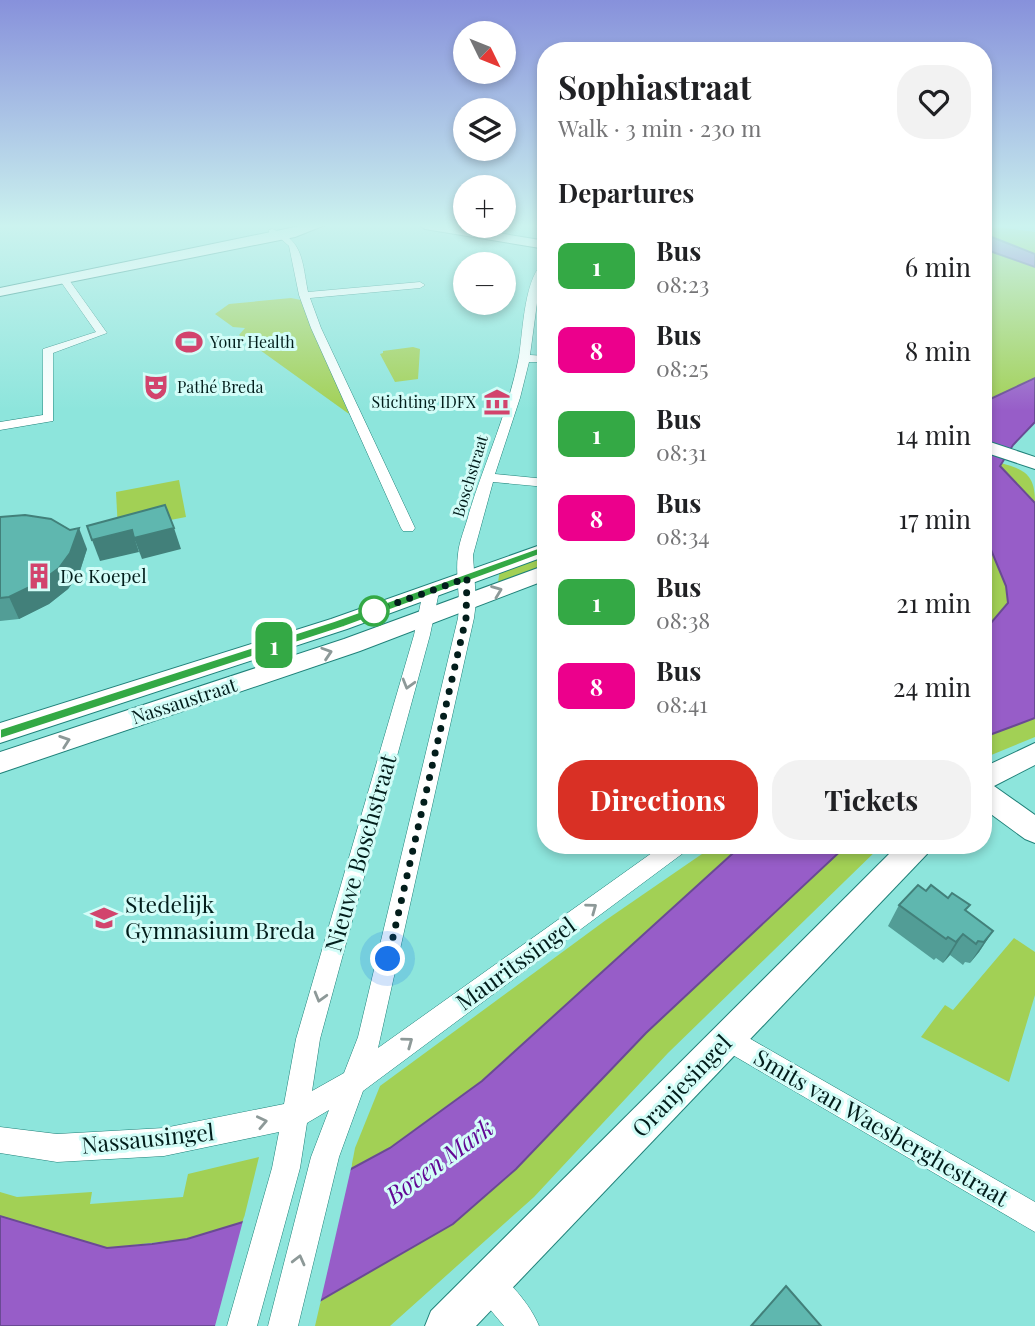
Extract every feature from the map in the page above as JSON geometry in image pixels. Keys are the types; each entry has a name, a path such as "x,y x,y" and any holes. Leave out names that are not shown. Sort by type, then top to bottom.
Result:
{"street":[{"path":"0,292 20,287"},
{"path":"0,426 49,418 47,352 102,333 70,287"},
{"path":"302,287 316,328 408,528"},
{"path":"304,295 398,287"},
{"name":"Boschstraat","path":"448,597 465,555 486,477 510,412 533,331 535,287"},
{"path":"524,358 537,359"},
{"path":"992,451 1035,464"},
{"path":"486,477 537,482"},
{"path":"448,597 537,553"},
{"path":"448,597 537,574"},
{"path":"283,1326 326,1157 370,1037 448,597"},
{"name":"Nassaustraat","path":"0,733 448,597"},
{"name":"Nassaustraat","path":"0,763 352,645 448,597"},
{"name":"Nieuwe Boschstraat","path":"242,1326 286,1168 308,1039 448,597"},
{"path":"992,775 1035,753"},
{"path":"992,800 1035,831"},
{"path":"992,820 1035,849"},
{"name":"Mauritssingel","path":"353,1082 667,854"},
{"name":"Oranjesingel","path":"446,1326 908,854"},
{"name":"Smits van Waesberghestraat","path":"728,1038 1035,1218"},
{"path":"295,1115 353,1082"},
{"name":"Nassausingel","path":"0,1140 57,1147 132,1146 197,1136 295,1115"},
{"path":"488,1283 524,1326"}],"green space":[{"path":"992,287 1035,287 1035,378 992,398"},
{"path":"291,298 301,300 349,414 239,335 245,328 233,327 215,314 229,304"},
{"path":"413,347 420,349 418,379 395,382 380,354 383,351"},
{"path":"1001,463 1017,468 1027,475 1033,486 1035,503 1000,466"},
{"path":"179,480 186,517 118,530 116,492"},
{"path":"992,552 1006,586 1008,603 992,622"},
{"path":"537,556 537,572 497,588 500,570"},
{"path":"1035,718 1035,737 992,755 992,734"},
{"path":"702,854 732,854 482,1081 390,1148 351,1169 355,1148 380,1086 606,920"},
{"path":"837,854 873,854 668,1053 534,1197 390,1326 315,1326 321,1300 453,1224 516,1169 646,1033"},
{"path":"1014,938 1035,952 1035,995 1009,1082 921,1037 945,1005 953,1010"},
{"path":"259,1157 243,1222 187,1239 107,1248 0,1216 0,1192 17,1197 92,1192 90,1204 183,1197 188,1174"}],"water":[{"path":"1035,378 1035,422 1013,445 1000,466 1035,503 1035,718 992,734 992,622 1008,603 1006,586 992,552 992,398"},
{"name":"Boven Mark","path":"732,854 837,854 646,1033 516,1169 453,1224 321,1300 270,1326 0,1326 0,1216 107,1248 187,1239 243,1222 351,1169 390,1148 482,1081"}],"pier":[{"path":"352,1164 320,1304 277,1326 215,1326 244,1217"}],"building":[{"path":"165,505 174,528 134,538 132,530 92,540 87,526"},
{"path":"25,515 51,519 70,530 79,528 70,553 59,568 40,582 9,597 0,598 0,517"},
{"path":"918,885 926,891 931,885 948,898 952,893 970,905 965,910 993,931 984,942 978,941 976,944 963,934 956,942 948,937 946,939 899,905"},
{"path":"786,1286 821,1326 751,1326"}],"bus line":[{"name":"1","path":"0,733 339,624 537,552"}],"place":[{"name":"Your Health","path":"189,342"},
{"name":"Pathé Breda","path":"156,387"},
{"name":"Stichting IDFX","path":"497,402"},
{"name":"De Koepel","path":"39,576"},
{"name":"Stedelijk Gymnasium Breda","path":"104,918"}],"route":[{"path":"374,611 467,578 466,618 388,959"}]}
